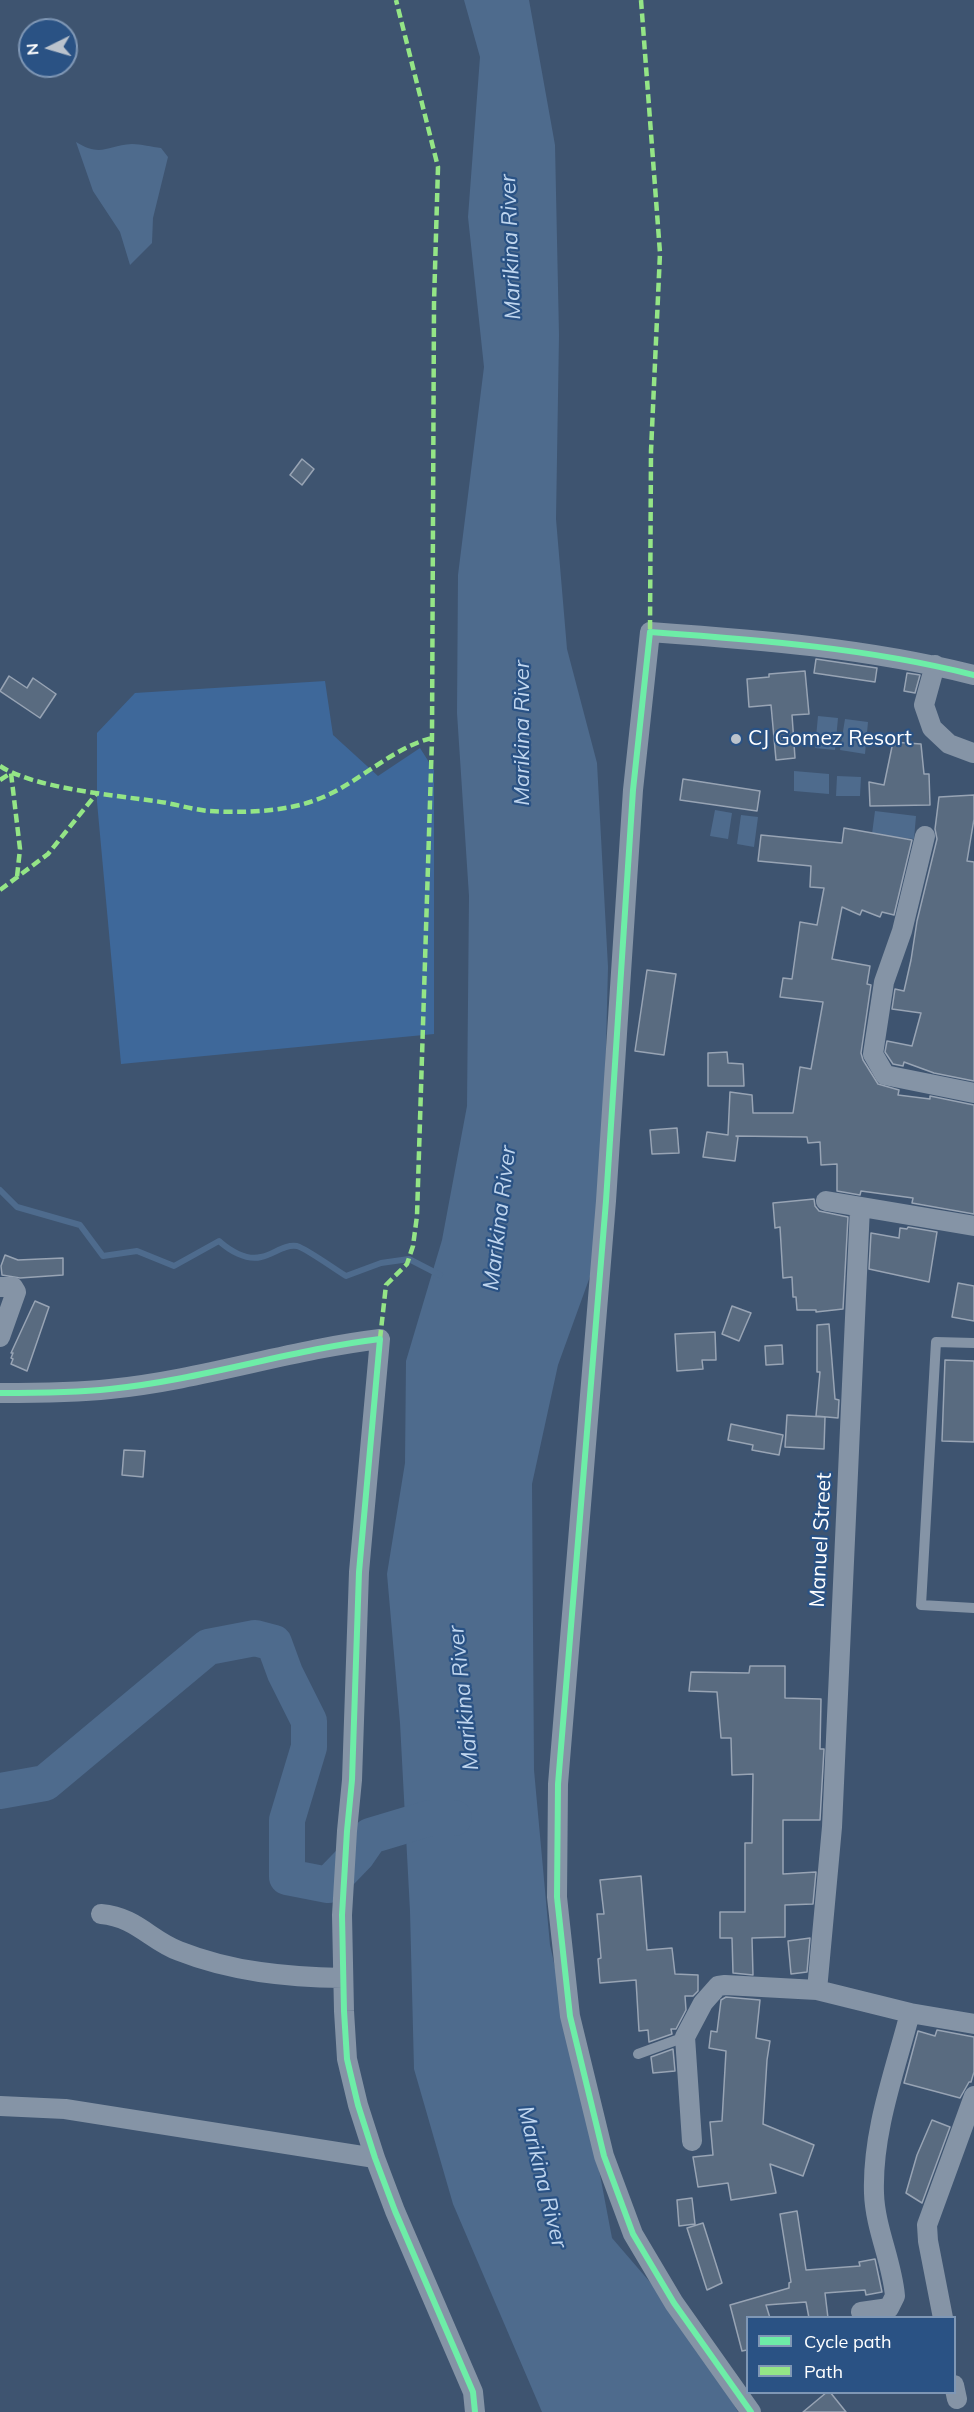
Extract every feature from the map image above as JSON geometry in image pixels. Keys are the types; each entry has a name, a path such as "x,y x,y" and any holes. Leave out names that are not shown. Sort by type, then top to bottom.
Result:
{"street":[{"path":"751,2412 674,2303 633,2234 603,2156 570,2016 557,1897 558,1785 606,1201 633,790 650,632 795,643 935,665 974,675"},
{"path":"935,665 924,705 932,728 949,744 973,753"},
{"path":"925,836 902,931 884,982 873,1054 885,1075 974,1093"},
{"path":"826,1201 974,1226"},
{"name":"Manuel Street","path":"817,1990 832,1827 860,1207"},
{"path":"0,1287 13,1287 16,1292 0,1337"},
{"path":"0,1393 110,1389 163,1381 294,1353 380,1339 358,1572 352,1780 342,1915 347,2059 358,2105 375,2158 395,2211 473,2392 475,2412"},
{"path":"101,1914 118,1916 177,1951 244,1971 343,1978"},
{"path":"692,2141 685,2037 703,2003 718,1986 725,1984 817,1990 910,2013 974,2024"},
{"path":"861,2312 889,2308 895,2296 877,2219 873,2194 874,2167 877,2139 910,2013"},
{"path":"943,2316 926,2231 974,2096"},
{"path":"0,2106 65,2109 375,2158"}],"lane":[{"path":"974,1343 936,1342 921,1605 974,1608"},
{"path":"638,2054 685,2037"}],"shaded area":[{"path":"325,681 333,735 378,776 420,748 434,770 434,1034 121,1064 97,802 97,733 135,693"}],"water":[{"name":"Marikina River","path":"464,0 529,0 555,145 559,335 556,519 567,649 597,763 608,967 604,1126 592,1271 558,1365 532,1484 534,1770 550,1945 589,2117 612,2238 693,2332 738,2412 542,2412 453,2204 414,2069 410,1911 400,1723 387,1574 405,1463 406,1361 442,1240 467,1106 469,896 457,713 458,575 484,367 468,217 480,57"},
{"path":"76,142 99,150 123,145 143,145 161,148 168,157 153,218 152,243 130,265 120,232 93,191"},
{"path":"818,716 838,718 835,750 815,748"},
{"path":"845,719 868,722 865,754 840,750"},
{"path":"794,771 829,774 829,794 794,791"},
{"path":"837,776 861,777 860,796 836,796"},
{"path":"715,810 732,813 728,839 710,836"},
{"path":"875,811 916,816 914,839 872,834"},
{"path":"741,815 758,817 754,847 737,844"}],"building":[{"path":"302,459 314,469 302,485 290,475"},
{"path":"816,659 877,668 875,682 814,673"},
{"path":"805,671 809,714 792,715 795,758 776,760 771,705 749,707 747,679 769,677 769,674"},
{"path":"907,673 920,675 915,693 904,691"},
{"path":"9,676 27,688 33,678 56,694 40,718 0,691"},
{"path":"893,742 921,744 924,774 929,774 930,805 870,806 869,782 884,785"},
{"path":"683,779 760,791 757,811 680,800"},
{"path":"974,795 974,819 967,861 974,862 974,1081 934,1073 904,1062 903,1066 893,1064 885,1052 887,1041 912,1046 921,1013 892,1009 895,989 904,991 911,960 917,921 937,839 935,829 939,797"},
{"path":"844,828 912,840 894,915 882,912 880,917 862,910 860,915 842,907 832,959 870,966 867,984 871,985 861,1053 878,1084 899,1090 898,1095 930,1099 930,1096 974,1105 974,1214 912,1203 913,1198 861,1191 860,1195 837,1191 837,1164 821,1165 820,1142 808,1143 807,1137 736,1136 738,1137 735,1161 703,1157 707,1132 728,1135 730,1092 752,1095 753,1113 793,1113 800,1067 811,1069 823,1002 780,997 783,978 792,979 800,922 817,925 824,888 810,887 811,866 758,861 761,835 842,843"},
{"path":"647,970 676,974 664,1055 635,1051"},
{"path":"727,1052 728,1063 743,1064 744,1086 708,1086 708,1053"},
{"path":"677,1128 679,1153 652,1154 650,1130"},
{"path":"814,1199 819,1211 848,1217 843,1309 816,1312 816,1310 797,1310 796,1297 793,1297 792,1277 783,1278 780,1227 775,1228 773,1203"},
{"path":"908,1227 937,1232 929,1282 869,1269 871,1233 899,1238 900,1228 907,1229"},
{"path":"5,1255 18,1260 63,1258 63,1275 20,1278 2,1275 1,1266"},
{"path":"958,1283 974,1286 974,1321 952,1317"},
{"path":"35,1301 49,1307 27,1371 11,1364 13,1353 11,1353"},
{"path":"732,1306 751,1313 739,1341 722,1334"},
{"path":"829,1324 835,1399 839,1400 838,1418 816,1416 820,1372 817,1372 817,1325"},
{"path":"715,1332 716,1360 702,1360 703,1369 677,1371 675,1334"},
{"path":"782,1345 783,1364 766,1365 765,1346"},
{"path":"945,1360 974,1361 974,1442 942,1441"},
{"path":"787,1415 825,1417 824,1449 785,1447"},
{"path":"731,1424 783,1435 779,1455 752,1450 753,1445 728,1440"},
{"path":"124,1450 145,1451 143,1477 122,1475"},
{"path":"750,1666 785,1666 785,1698 821,1699 820,1749 824,1749 820,1820 783,1820 783,1874 816,1872 813,1904 785,1905 785,1937 752,1938 753,1975 733,1973 732,1938 720,1938 720,1912 745,1912 745,1843 752,1843 753,1774 732,1775 731,1738 721,1738 717,1692 689,1691 691,1672 749,1673"},
{"path":"641,1876 647,1950 672,1948 675,1974 698,1975 698,1991 693,1996 685,1996 686,2010 676,2029 671,2029 672,2034 649,2042 648,2030 639,2031 636,1980 600,1983 598,1959 601,1958 597,1914 604,1914 600,1880"},
{"path":"810,1938 807,1972 791,1974 788,1941"},
{"path":"726,1997 760,2000 756,2038 770,2041 763,2124 814,2145 803,2176 770,2164 776,2193 731,2200 728,2183 698,2187 693,2157 713,2155 710,2122 722,2121 726,2051 709,2048 711,2031 717,2032 721,2000"},
{"path":"937,2030 974,2037 974,2072 971,2082 960,2098 904,2083 918,2031 935,2036"},
{"path":"673,2049 675,2071 653,2073 651,2057"},
{"path":"932,2120 950,2127 922,2203 906,2193 917,2155"},
{"path":"692,2198 695,2224 679,2226 677,2200"},
{"path":"797,2211 806,2270 860,2266 859,2262 875,2259 882,2292 866,2295 865,2290 825,2293 828,2316 809,2316 806,2302 766,2305 769,2316 746,2316 746,2350 742,2351 730,2305 789,2288 791,2282 780,2214"},
{"path":"703,2223 722,2283 707,2290 687,2228"},
{"path":"825,2394 832,2394 846,2412 803,2412"}],"waterway":[{"path":"0,1190 17,1207 80,1225 103,1256 137,1251 174,1266 219,1241 238,1254 255,1258 297,1246 346,1276 381,1263 409,1259 440,1275"},
{"path":"0,1791 45,1783 208,1647 255,1638 274,1643 285,1673 309,1721 309,1747 287,1820 287,1877 328,1885 357,1855 370,1836 430,1818 454,1818"}],"marked path":[{"path":"380,1339 386,1285 407,1264 413,1246 417,1216 432,738 434,303 438,167 396,0"},
{"path":"641,0 660,253 651,451 650,632"},
{"path":"0,766 32,780 96,793 208,811 263,811 316,800 346,785 402,750 432,738"},
{"path":"0,780 11,773 20,849 17,877"},
{"path":"0,890 48,854 97,793"}],"cycle path":[{"path":"751,2412 674,2303 633,2234 604,2156 570,2016 557,1897 558,1784 606,1201 633,790 650,632 813,646 894,658 974,675"},
{"path":"0,1393 82,1391 144,1385 312,1350 380,1339 359,1572 352,1780 342,1915 347,2059 358,2105 375,2158 395,2211 473,2392 475,2412"}],"place":[{"name":"CJ Gomez Resort","path":"736,739"}]}
